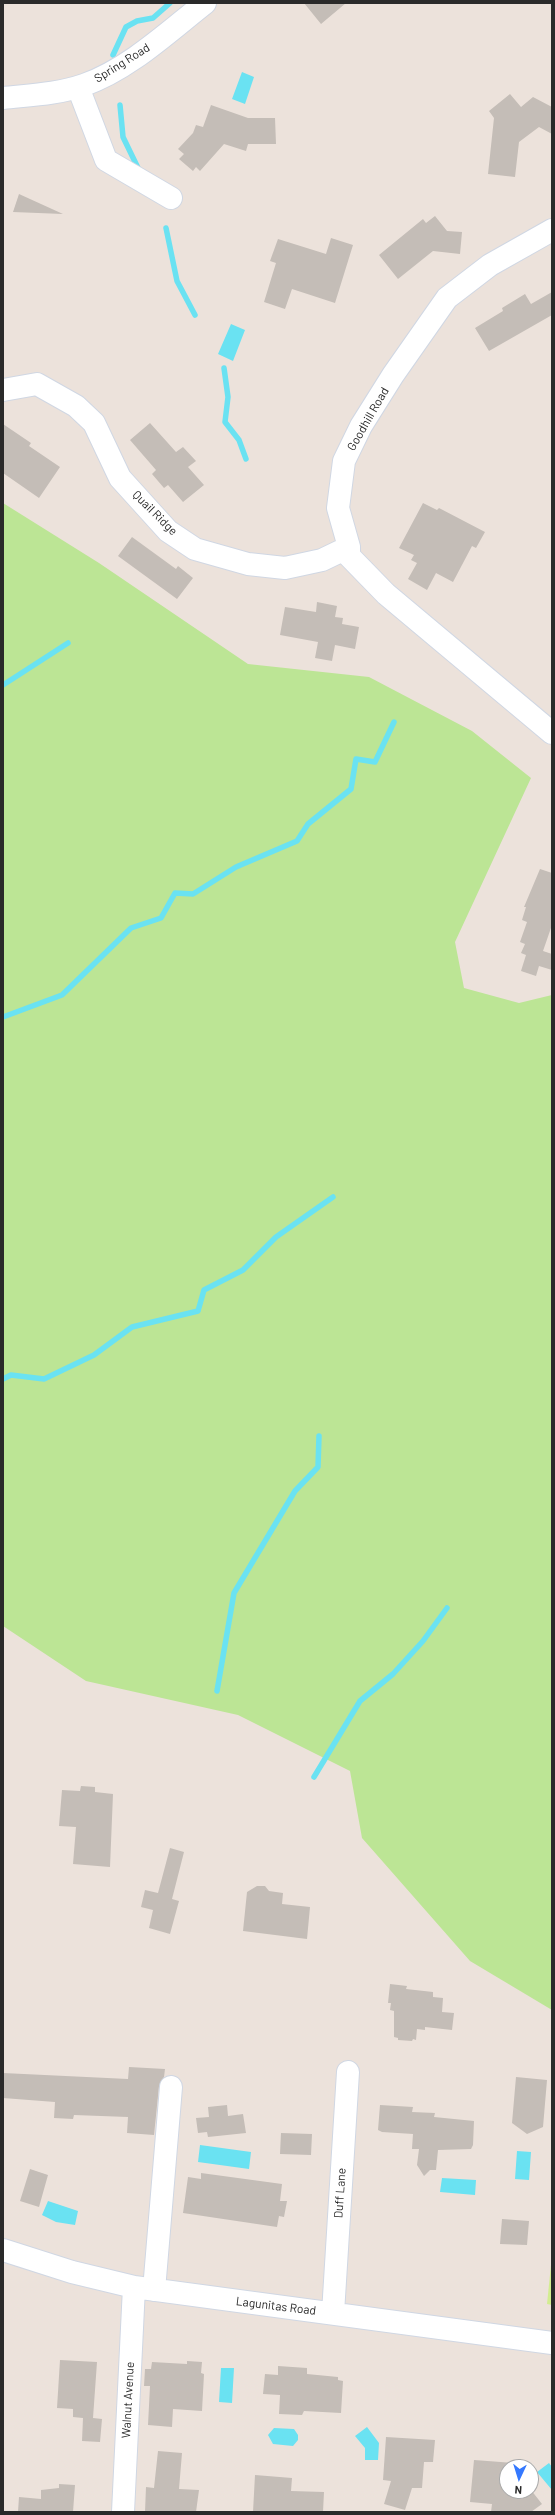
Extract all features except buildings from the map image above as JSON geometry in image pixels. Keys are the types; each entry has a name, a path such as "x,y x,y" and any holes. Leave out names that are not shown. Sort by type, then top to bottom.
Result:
{"street":[{"name":"Spring Road","path":"3,98 62,92 107,75 146,49 205,3"},
{"path":"78,87 106,160 171,198"},
{"name":"Goodhill Road","path":"552,230 490,265 447,298 393,374 361,426 344,461 338,508 349,547 349,556 386,594 552,732"},
{"name":"Quail Ridge","path":"3,390 37,384 76,406 94,423 120,478 168,531 195,549 248,564 285,568 322,560 349,547"},
{"name":"Duff Lane","path":"333,2313 348,2072"},
{"name":"Walnut Avenue","path":"123,2512 144,2289 171,2087"},
{"name":"Lagunitas Road","path":"3,2250 72,2272 144,2289 552,2343"}],"green space":[{"path":"3,503 99,563 248,664 369,677 472,731 531,778 455,942 464,988 519,1003 552,995 552,2010 470,1961 362,1838 350,1771 238,1715 86,1681 3,1626"},
{"path":"552,2255 552,2305 547,2304"}],"water":[{"path":"242,72 254,77 245,104 232,99"},
{"path":"231,324 245,330 233,361 218,354"},
{"path":"200,2145 251,2152 249,2169 198,2162"},
{"path":"517,2151 531,2152 529,2180 515,2179"},
{"path":"442,2178 476,2180 475,2195 440,2192"},
{"path":"48,2201 78,2211 75,2225 56,2222 42,2215"},
{"path":"221,2368 234,2368 232,2403 219,2402"},
{"path":"367,2427 379,2443 378,2460 365,2460 365,2448 355,2436"},
{"path":"274,2428 294,2429 298,2435 298,2440 293,2446 273,2444 268,2435"},
{"path":"549,2463 552,2467 552,2490 539,2474 539,2470"}],"waterway":[{"path":"113,55 126,27 137,21 153,18 170,3"},
{"path":"120,105 123,137 138,168"},
{"path":"166,228 177,281 195,315"},
{"path":"224,368 228,397 225,422 239,440 246,459"},
{"path":"3,685 68,643"},
{"path":"3,1017 62,995 131,928 161,918 175,893 193,894 236,867 297,841 308,824 351,789 356,759 375,762 394,722"},
{"path":"3,1379 11,1375 44,1379 94,1355 132,1327 198,1311 204,1290 243,1270 276,1237 333,1197"},
{"path":"217,1691 234,1593 295,1491 318,1467 319,1436"},
{"path":"314,1777 360,1701 393,1674 423,1641 447,1608"}]}
